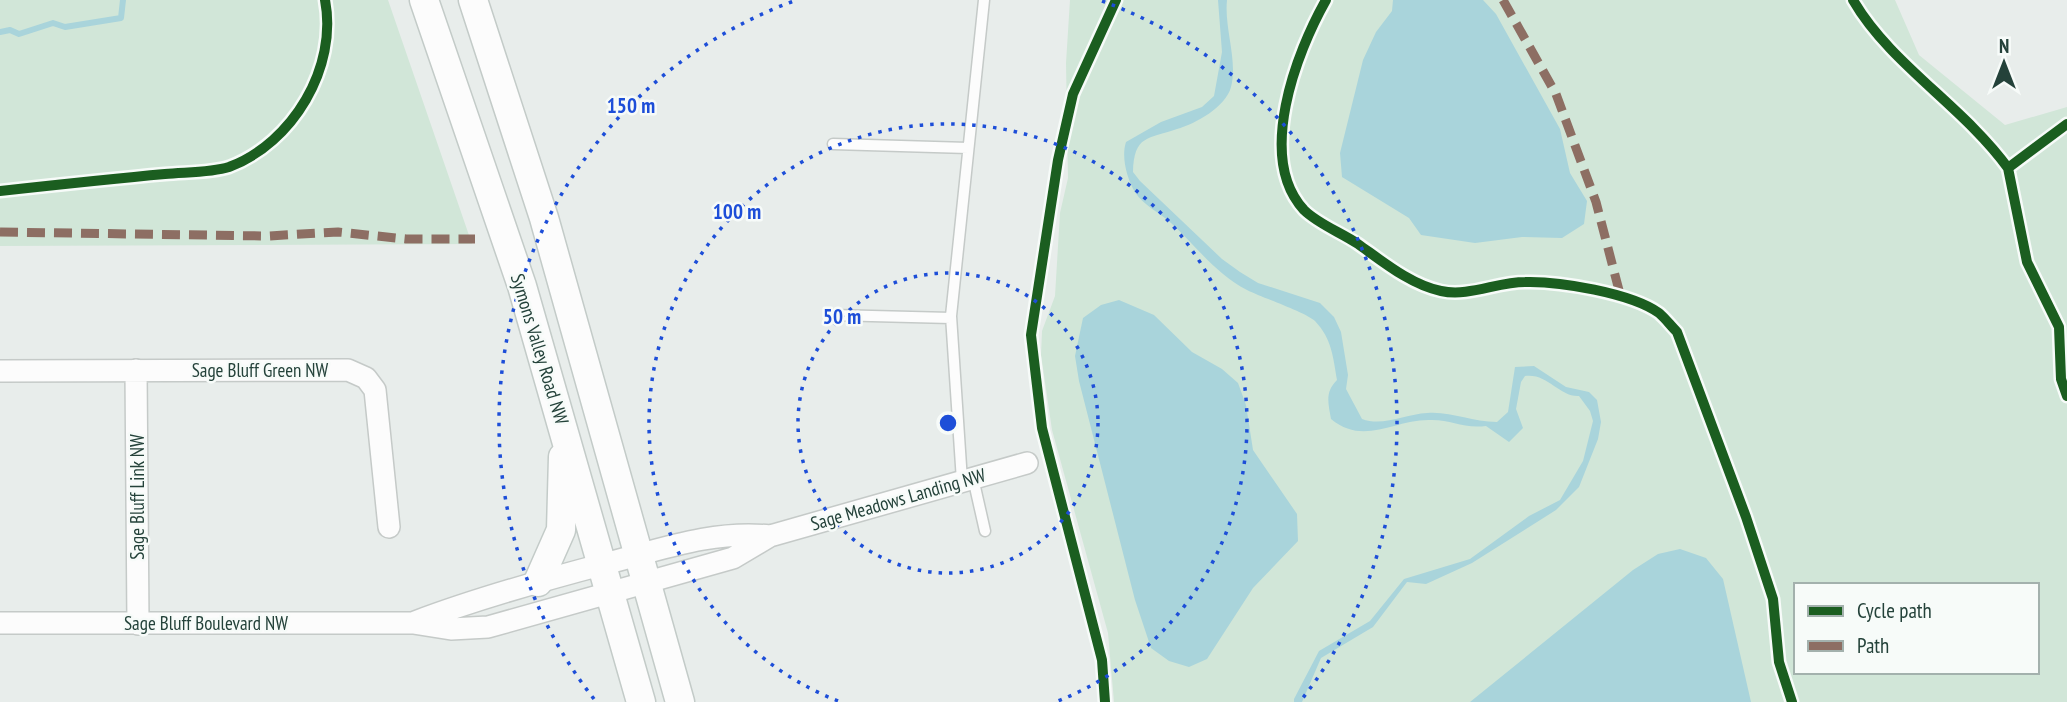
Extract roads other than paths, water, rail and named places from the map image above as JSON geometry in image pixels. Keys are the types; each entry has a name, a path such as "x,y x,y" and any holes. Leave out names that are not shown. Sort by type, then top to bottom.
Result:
{"main road":[{"name":"Symons Valley Road NW","path":"424,0 522,286 641,702"},
{"name":"Symons Valley Road NW","path":"473,0 540,205 680,702"},
{"path":"538,582 561,530 564,430"}],"street":[{"name":"Sage Bluff Link NW","path":"136,370 138,624"},
{"name":"Sage Bluff Green NW","path":"0,371 348,370 366,378 375,390 389,527"},
{"name":"Sage Meadows Landing NW","path":"647,583 733,558 770,536 1027,463"},
{"name":"Sage Meadows Landing NW","path":"639,555 721,534 770,536"},
{"name":"Sage Bluff Boulevard NW","path":"413,623 538,582 639,555"},
{"name":"Sage Bluff Boulevard NW","path":"0,623 413,623 451,629 479,629 647,583"}],"lane":[{"path":"984,0 951,318 967,479 985,531"},
{"path":"833,144 968,148"},
{"path":"832,315 951,318"}],"water":[{"path":"1218,0 1227,0 1233,66 1228,94 1216,108 1201,119 1144,140 1136,151 1134,160 1133,172 1140,181 1222,259 1240,272 1258,283 1320,303 1334,317 1341,332 1348,375 1346,389 1362,419 1378,422 1436,413 1497,422 1508,412 1515,367 1534,366 1566,387 1589,392 1597,400 1601,422 1598,439 1579,487 1556,510 1472,563 1426,584 1407,582 1373,627 1321,658 1302,702 1294,702 1294,699 1319,651 1370,621 1404,579 1470,559 1529,516 1560,500 1583,461 1593,421 1590,411 1579,396 1565,393 1547,381 1533,376 1525,376 1521,382 1516,409 1523,428 1509,442 1486,426 1432,420 1356,431 1331,419 1329,393 1337,380 1331,349 1321,328 1310,317 1247,290 1226,276 1171,223 1143,201 1135,192 1127,174 1124,154 1126,142 1161,122 1202,107 1214,96 1222,52"},
{"path":"1393,0 1483,0 1496,14 1560,129 1570,173 1587,201 1584,224 1562,238 1522,237 1475,243 1421,235 1409,218 1342,177 1340,153 1363,60 1376,32 1392,11"},
{"path":"1119,300 1154,315 1192,352 1222,369 1238,383 1246,405 1253,450 1297,514 1298,541 1253,588 1207,659 1189,667 1169,661 1151,648 1135,600 1079,381 1075,356 1083,318 1101,305"},
{"path":"1680,549 1706,558 1723,579 1751,702 1470,702 1633,570 1658,554"}],"waterway":[{"path":"0,32 10,30 19,34 53,23 65,27 121,18 123,0"}]}
